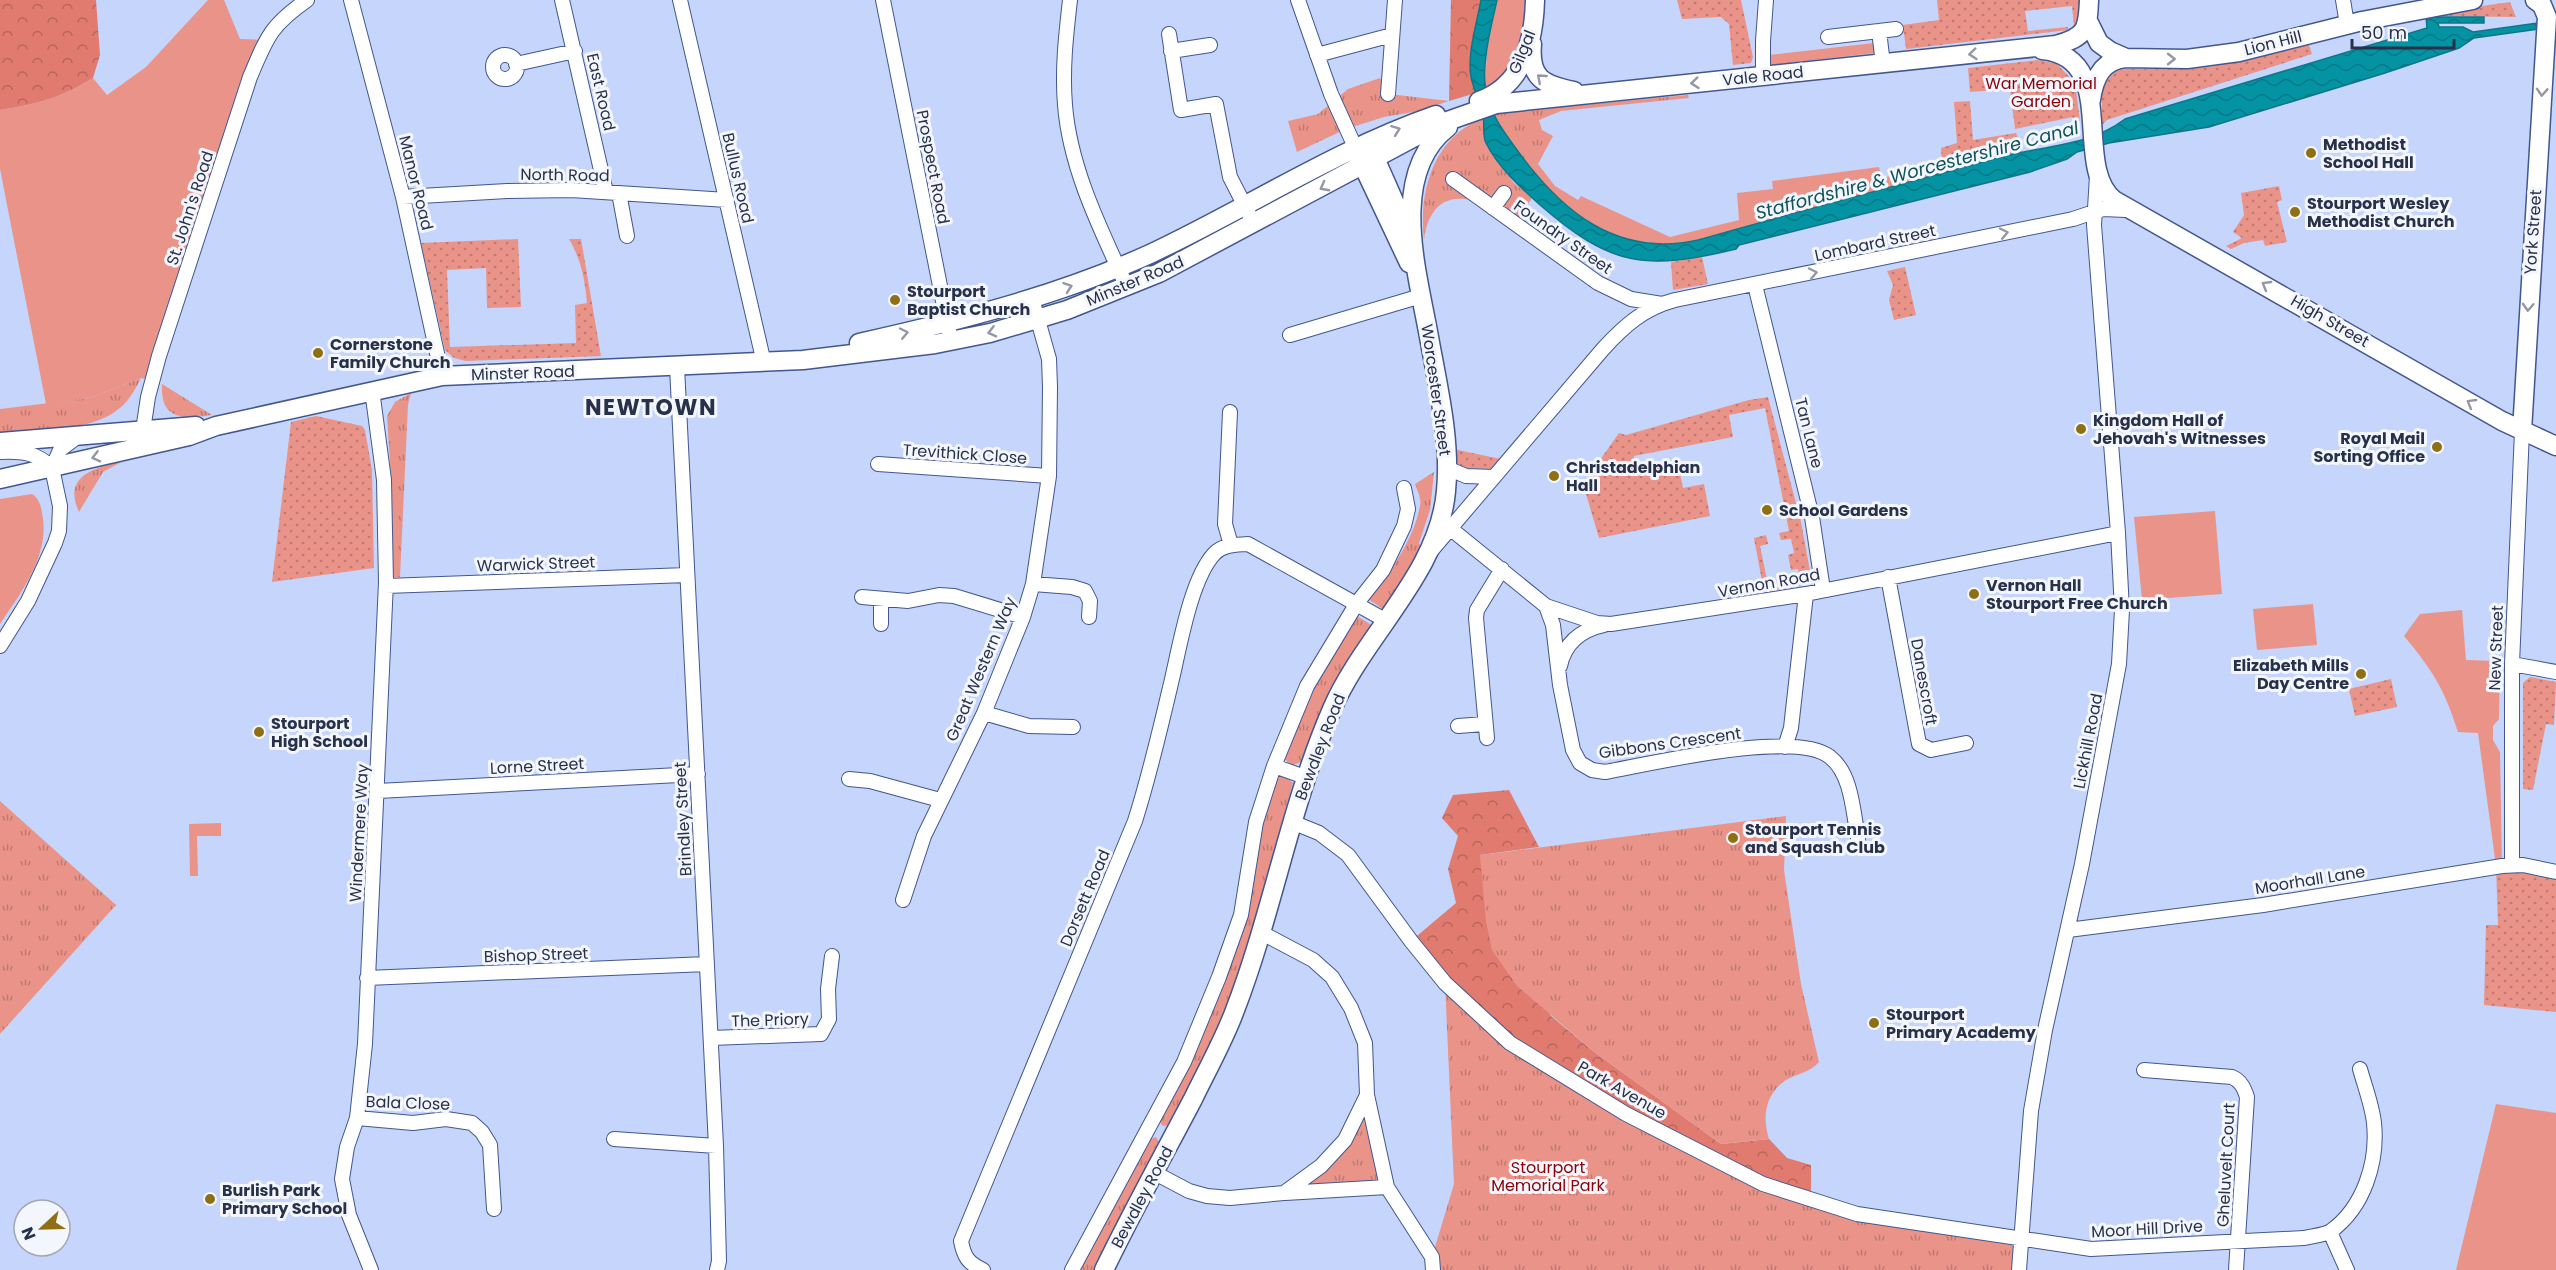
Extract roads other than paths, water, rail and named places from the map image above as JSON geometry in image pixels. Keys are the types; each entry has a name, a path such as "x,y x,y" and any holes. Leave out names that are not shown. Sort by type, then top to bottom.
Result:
{"main road":[{"name":"Gilgal","path":"1495,100 1516,75 1533,32 1535,0"},
{"path":"2031,48 2073,39 2085,30 2089,0"},
{"name":"Lion Hill","path":"2088,21 2099,43 2126,58 2187,59 2223,55 2347,24 2473,0"},
{"path":"2535,0 2542,5 2547,17"},
{"name":"York Street","path":"2522,431 2547,17"},
{"path":"1533,32 1531,58 1536,75 1558,88 1588,94"},
{"path":"2031,48 2067,58 2083,77 2091,100"},
{"name":"Vale Road","path":"1495,100 1588,94 2031,48"},
{"path":"2091,100 2093,83 2104,68 2110,62 2126,58"},
{"path":"1475,108 1495,100"},
{"name":"High Street","path":"2091,100 2096,161 2100,183 2108,195 2502,421 2556,446"},
{"name":"Minster Road","path":"949,332 1118,268 1361,145 1475,108"},
{"name":"Minster Road","path":"0,442 76,437 189,436 216,426 442,376 764,363 837,357 949,332 1039,319 1127,287 1255,223 1439,124 1475,108"},
{"name":"Worcester Street","path":"1428,554 1443,515 1447,468 1443,417 1420,296 1413,244 1412,205 1415,183 1425,152 1439,134 1475,108"},
{"path":"1361,145 1369,163"},
{"name":"Worcester Street","path":"1369,163 1413,244"},
{"name":"Worcester Street","path":"1369,163 1420,296"},
{"path":"2502,421 2516,418 2522,410"},
{"name":"Minster Road","path":"0,479 52,468 142,438"},
{"name":"Bewdley Road","path":"1104,1270 1234,1013 1262,933 1305,777 1333,706 1352,670 1428,554"}],"street":[{"name":"St. John's Road","path":"142,438 159,356 250,77 266,40 280,19 307,0"},
{"name":"Manor Road","path":"351,0 403,197 442,376"},
{"name":"East Road","path":"562,0 613,193 627,236"},
{"name":"Bullus Road","path":"680,0 764,363"},
{"name":"Prospect Road","path":"883,0 949,332"},
{"path":"1070,0 1064,60 1065,106 1072,149 1086,192 1127,287"},
{"path":"1298,0 1346,129 1361,145"},
{"path":"1388,94 1395,0"},
{"path":"1763,76 1766,0"},
{"path":"2343,0 2347,24"},
{"path":"1828,37 1896,29"},
{"path":"1879,31 1883,64"},
{"path":"1168,34 1180,110 1216,105 1230,177 1255,223"},
{"path":"1317,55 1392,35"},
{"path":"1171,51 1210,45"},
{"path":"516,64 575,51"},
{"path":"2095,213 2096,161"},
{"name":"Foundry Street","path":"1453,178 1585,275 1630,298 1662,303"},
{"name":"North Road","path":"403,197 507,191 613,193 727,200"},
{"path":"1493,208 1504,193"},
{"name":"High Street","path":"2095,213 2110,208 2137,213"},
{"name":"Lombard Street","path":"1662,303 2095,213"},
{"name":"Lickhill Road","path":"2019,1270 2031,1112 2045,1030 2068,930 2119,664 2122,610 2118,533 2095,213"},
{"name":"Tan Lane","path":"1755,285 1812,517 1823,590"},
{"path":"1290,335 1420,296"},
{"name":"Great Western Way","path":"903,900 924,837 984,713 1023,617 1033,584 1049,476 1049,369 1039,319 1032,299"},
{"name":"Bewdley Road","path":"1428,554 1619,332 1637,316 1662,303"},
{"name":"Brindley Street","path":"677,367 716,1146 719,1261 717,1270"},
{"name":"Windermere Way","path":"371,1270 344,1197 344,1165 357,1118 365,1044 386,586 384,480 372,390"},
{"path":"1230,412 1225,524 1231,545 1248,544 1385,620"},
{"name":"New Street","path":"2512,865 2512,664 2522,431"},
{"path":"52,468 60,450 76,437"},
{"path":"0,452 33,454 42,458 52,468 60,506 59,531 55,543 38,582 0,646"},
{"name":"Trevithick Close","path":"878,464 1049,476"},
{"path":"1447,468 1466,476 1494,477"},
{"name":"Bewdley Road","path":"1072,1270 1184,1062 1241,915 1256,822 1274,766 1307,686 1357,603 1383,570 1404,526 1408,509 1404,488"},
{"name":"Vernon Road","path":"1451,529 1546,606 1597,623 1611,624 1806,594 2118,533"},
{"name":"Dorsett Road","path":"976,1267 964,1254 961,1241 1135,821 1148,780 1188,610 1206,564 1216,551 1231,545"},
{"path":"1487,738 1476,618 1477,610 1502,569"},
{"name":"Warwick Street","path":"386,586 687,575"},
{"name":"Danescroft","path":"1888,577 1919,744 1932,750 1966,742"},
{"path":"1033,584 1072,586 1084,591 1090,601 1089,617"},
{"path":"1806,594 1791,728 1785,747 1816,750 1829,756 1838,765 1847,782 1858,838"},
{"path":"862,597 917,600 939,595 954,596 967,598 1023,617"},
{"path":"881,599 881,624"},
{"name":"Gibbons Crescent","path":"1546,606 1553,625 1573,750 1580,763 1592,770 1605,772 1759,747 1785,747"},
{"path":"1559,671 1562,656 1574,639 1593,628 1611,624"},
{"path":"2512,664 2556,672"},
{"path":"984,713 1029,726 1073,727"},
{"path":"1458,726 1485,723"},
{"path":"1274,766 1305,777"},
{"name":"Lorne Street","path":"378,791 698,774"},
{"path":"849,779 940,800"},
{"name":"Park Avenue","path":"1292,822 1319,832 1348,855 1445,983 1510,1043 1626,1114 1763,1184 1811,1200 1857,1214 2022,1239"},
{"name":"Moorhall Lane","path":"2068,930 2263,905 2512,865 2539,867 2556,872"},
{"path":"1262,933 1313,960 1332,977 1351,1008 1365,1043 1366,1095 1387,1187 1432,1257 1433,1270"},
{"name":"The Priory","path":"711,1038 821,1034 829,1019 828,989 832,956"},
{"name":"Bishop Street","path":"367,978 707,964"},
{"path":"2347,1270 2330,1232 2362,1195 2375,1147 2374,1120 2360,1069"},
{"name":"Gheluvelt Court","path":"2144,1070 2232,1077 2243,1086 2247,1097 2238,1241"},
{"path":"1284,1193 1321,1166 1345,1140 1366,1095"},
{"name":"Bala Close","path":"357,1118 413,1123 446,1119 472,1123 482,1132 490,1145 494,1209"},
{"path":"1149,1129 1171,1141"},
{"path":"614,1139 716,1146"},
{"path":"1153,1173 1189,1191 1207,1196 1230,1198 1387,1187"},
{"name":"Moor Hill Drive","path":"2022,1239 2091,1249 2304,1238 2330,1232"},
{"path":"2236,1270 2238,1241"}],"water":[{"path":"1481,0 1497,0 1486,57 1486,91 1498,122 1517,150 1553,193 1594,225 1617,236 1642,242 1669,244 1698,240 2005,156 2068,144 2112,128 2125,119 2427,28 2426,17 2484,17 2484,23 2438,23 2439,27 2463,27 2473,32 2538,23 2556,16 2556,30 2539,29 2474,38 2459,48 2385,73 2209,127 2109,143 2077,152 2067,159 2030,172 1739,245 1736,249 1677,260 1653,261 1609,252 1587,241 1564,225 1532,197 1510,176 1491,152 1485,140 1483,116 1470,68 1471,48"}],"place":[{"name":"Methodist School Hall","path":"2311,153"},
{"name":"Stourport Wesley Methodist Church","path":"2295,212"},
{"name":"Stourport Baptist Church","path":"895,300"},
{"name":"Cornerstone Family Church","path":"318,353"},
{"name":"Kingdom Hall of Jehovah's Witnesses","path":"2081,429"},
{"name":"Royal Mail Sorting Office","path":"2437,447"},
{"name":"Christadelphian Hall","path":"1554,476"},
{"name":"School Gardens","path":"1767,510"},
{"name":"Vernon Hall Stourport Free Church","path":"1974,594"},
{"name":"Elizabeth Mills Day Centre","path":"2361,674"},
{"name":"Stourport High School","path":"259,732"},
{"name":"Stourport Tennis and Squash Club","path":"1733,838"},
{"name":"Stourport Primary Academy","path":"1874,1023"},
{"name":"Burlish Park Primary School","path":"210,1199"}],"district":[{"name":"NEWTOWN","path":"651,407"}],"park label":[{"name":"War Memorial Garden","path":"2041,92"},
{"name":"Stourport Memorial Park","path":"1548,1176"}],"water label":[{"name":"Staffordshire & Worcestershire Canal","path":"1917,170"}]}
